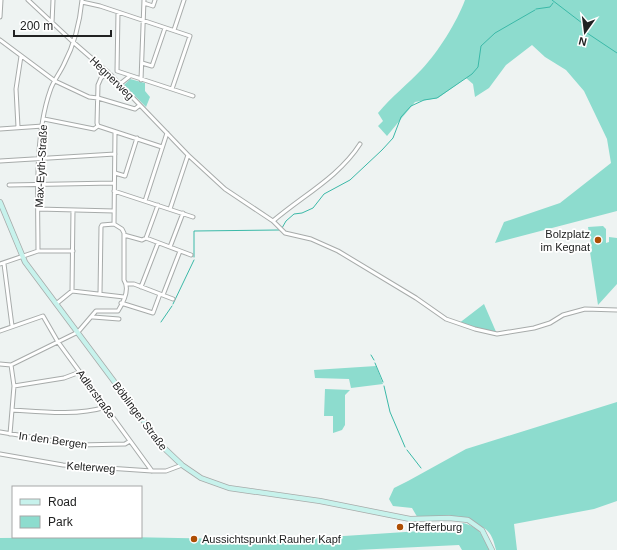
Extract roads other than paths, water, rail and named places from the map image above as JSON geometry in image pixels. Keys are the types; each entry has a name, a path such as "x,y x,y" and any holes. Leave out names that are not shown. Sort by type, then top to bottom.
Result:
{"main road":[{"name":"Böblinger Straße","path":"0,202 2,211 22,258 163,447 182,465 201,478 229,488 326,502 410,519 462,519 482,528 492,550"}],"street":[{"path":"0,17 1,0"},
{"name":"Hegnerweg","path":"28,0 108,72 188,155 225,189 273,221 285,233 297,235 321,243 356,261 416,298 446,319 490,333 506,333 550,323 563,315 584,309 617,310"},
{"path":"52,23 53,0"},
{"path":"141,80 144,1 153,6 155,0"},
{"path":"174,30 184,0"},
{"path":"82,1 190,36 172,89"},
{"name":"Max-Eyth-Straße","path":"38,251 39,158 44,119 50,90 65,64 73,42 82,1"},
{"path":"118,12 117,70 141,80 192,96"},
{"path":"142,63 152,66 165,28"},
{"path":"0,40 55,81 89,98 98,98 135,109 140,105"},
{"path":"18,127 16,89 21,56"},
{"path":"98,126 98,98 100,81 108,72"},
{"path":"120,84 130,76"},
{"path":"44,119 94,129 98,126 162,147"},
{"path":"0,129 43,126"},
{"path":"114,224 115,132"},
{"path":"145,201 167,133"},
{"path":"114,173 125,176 137,138"},
{"path":"273,221 342,168 360,144"},
{"path":"0,161 115,154"},
{"path":"170,209 188,155"},
{"path":"9,185 39,183 114,183"},
{"path":"114,191 193,217"},
{"path":"146,238 158,205"},
{"path":"38,209 114,211"},
{"path":"72,291 73,210"},
{"path":"170,247 183,213"},
{"path":"0,364 11,365 78,332 86,325 93,313 99,311 118,311 124,297 127,284 124,280 124,235 122,229 114,224 102,225 101,227 100,294"},
{"path":"124,235 142,240 146,238 191,255"},
{"path":"141,287 158,242"},
{"path":"0,331 12,326 2,264 38,251 72,251"},
{"path":"121,303 153,313 180,251"},
{"path":"127,284 134,284 174,299"},
{"path":"56,304 72,291 124,297"},
{"name":"Adlerstraße","path":"12,326 42,315 58,342 152,471"},
{"path":"93,317 119,319"},
{"path":"10,434 14,386 11,365"},
{"path":"14,386 64,378 80,372"},
{"path":"12,410 58,413 97,410 106,407"},
{"name":"In den Bergen","path":"0,432 80,445 125,444 130,441"},
{"name":"Kelterweg","path":"0,454 63,465 152,471 166,471 182,465"}],"waterway":[{"path":"552,0 582,23 587,33 617,53"},
{"path":"536,9 550,7 553,3"},
{"path":"282,228 286,221 294,214 302,213 313,208 324,194 350,180 382,150 393,138 401,117 411,106 424,100 437,98 472,74 478,67 481,46 495,33 535,10"},
{"path":"194,257 194,231 279,230"},
{"path":"173,304 194,260"},
{"path":"161,322 172,306"},
{"path":"371,355 374,360"},
{"path":"375,363 383,382"},
{"path":"384,386 390,412 405,447"},
{"path":"407,450 421,468"}],"place":[{"name":"Bolzplatz im Kegnat","path":"598,240"},
{"name":"Pfefferburg","path":"400,527"},
{"name":"Aussichtspunkt Rauher Kapf","path":"194,539"}]}
